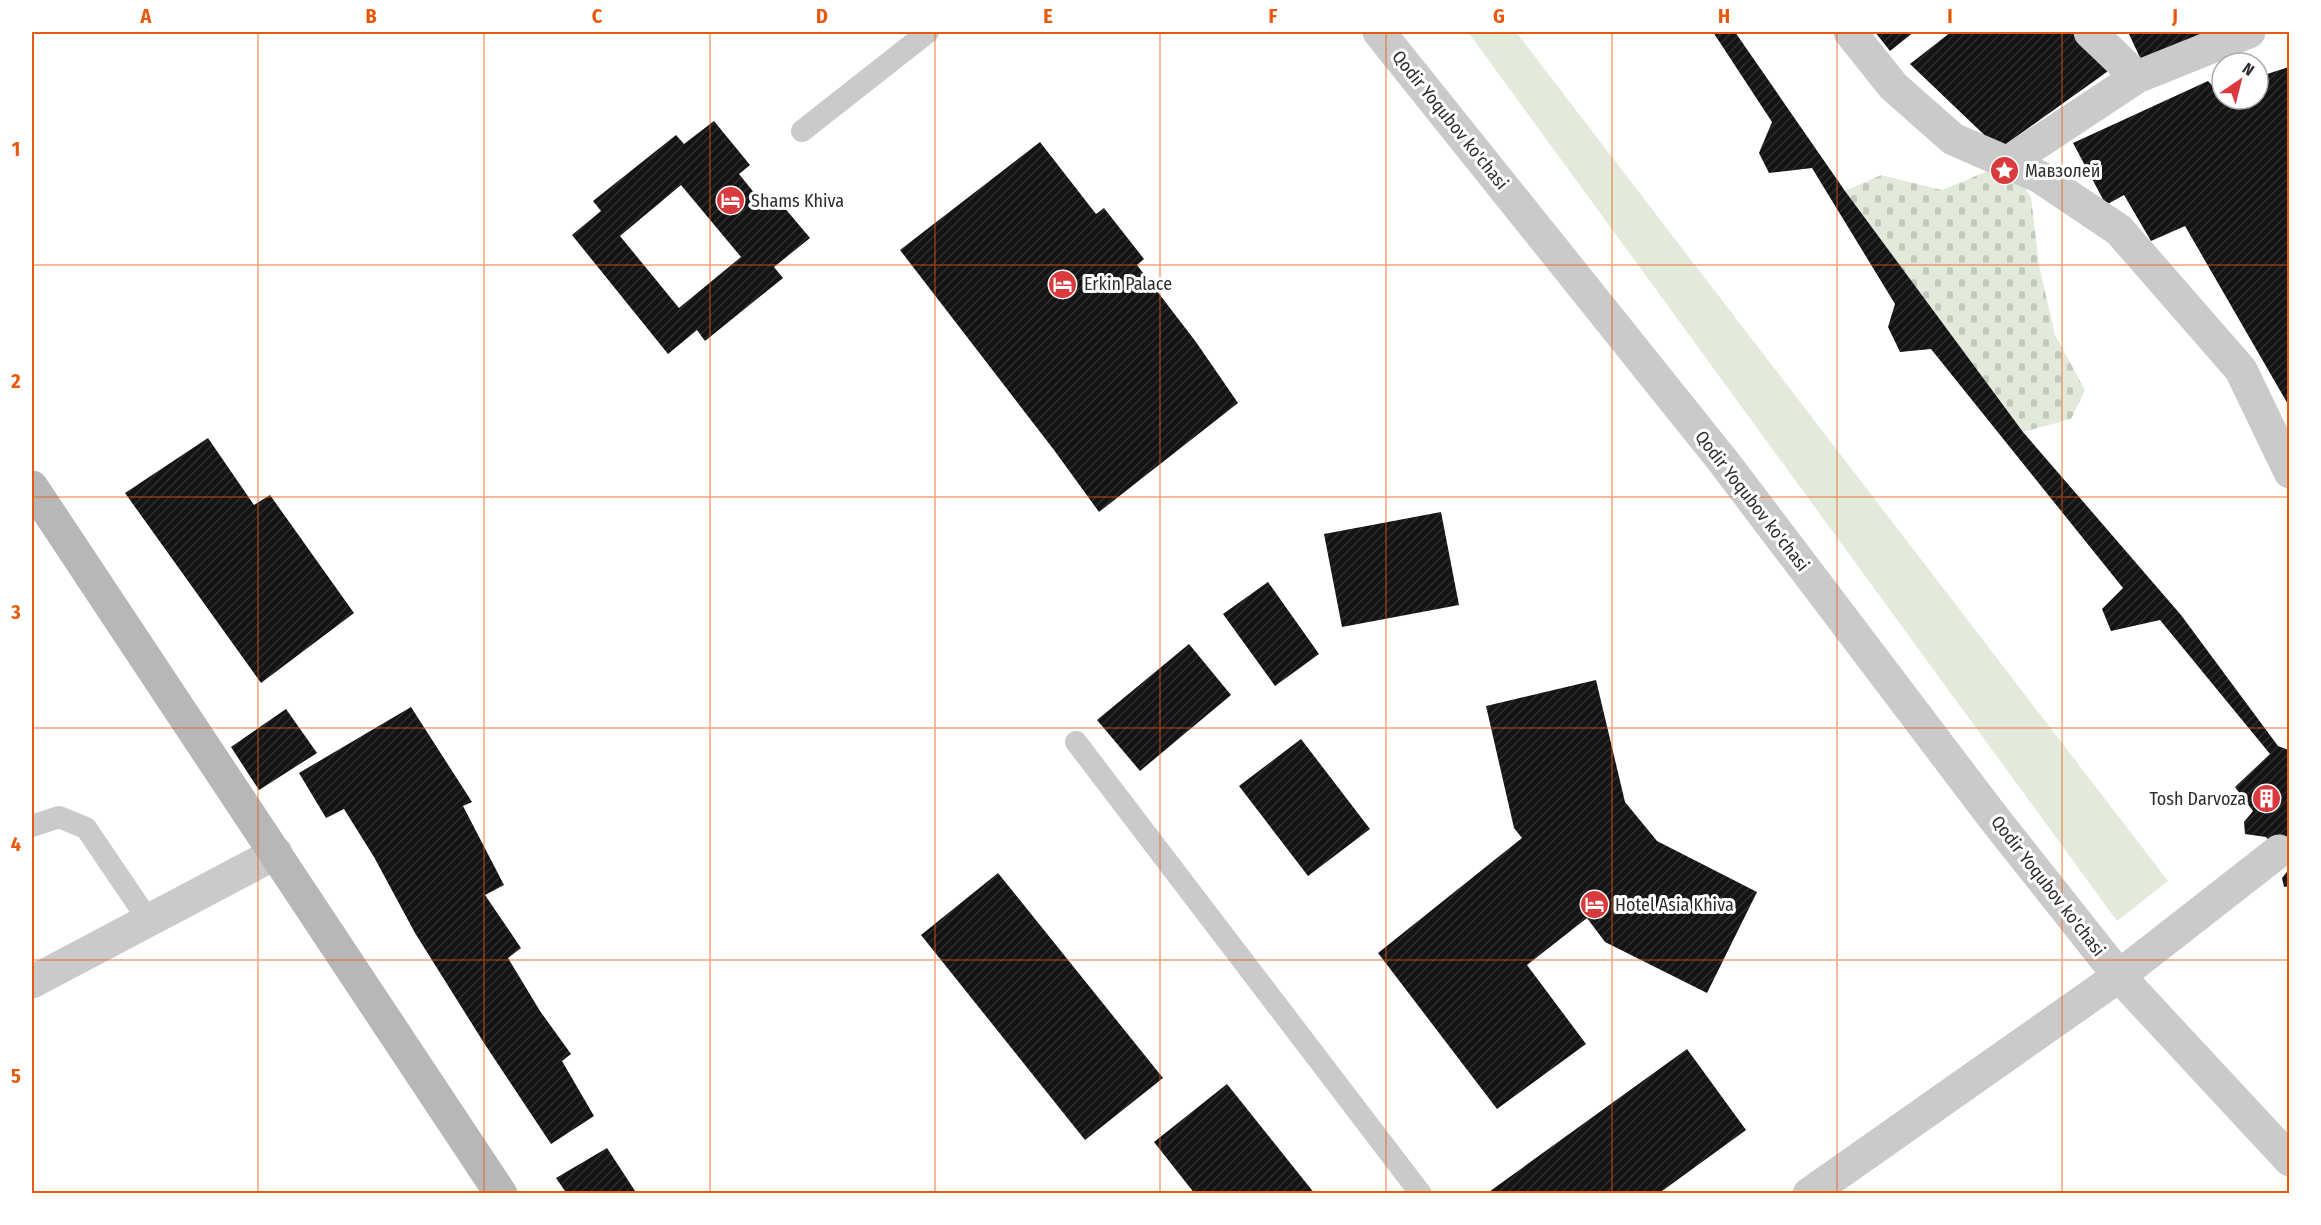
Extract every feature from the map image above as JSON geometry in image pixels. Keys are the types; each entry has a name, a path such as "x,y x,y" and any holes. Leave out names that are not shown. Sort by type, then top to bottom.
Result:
{"main road":[{"path":"32,486 501,1194"}],"street":[{"name":"Qodir Yoqubov ko'chasi","path":"1379,32 1723,461 1986,808 2119,976 2289,1160"},
{"path":"1852,32 1893,86 1953,139 2040,177 2119,230 2241,370 2289,472"},
{"path":"2090,32 2137,77"},
{"path":"2007,163 2137,77 2249,32"},
{"path":"1809,1194 2119,976 2279,851"},
{"path":"32,982 276,853"}],"lane":[{"path":"802,131 928,32"},
{"path":"1076,741 1421,1194"},
{"path":"32,826 58,817 86,828 149,921"}],"green space":[{"path":"1468,32 1516,32 2168,881 2117,921"},
{"path":"2007,163 2031,197 2039,265 2055,335 2085,390 2071,419 2023,432 1845,191 1881,175 1942,190"}],"building":[{"path":"1713,32 1735,32 1845,191 2023,432 2181,615 2278,746 2289,750 2289,865 2266,837 2245,834 2244,822 2253,811 2235,787 2270,754 2160,620 2111,631 2102,609 2123,588 1931,349 1900,352 1888,327 1895,304 1812,168 1769,173 1759,153 1772,122"},
{"path":"1875,32 1914,32 1890,51"},
{"path":"1951,32 2079,32 2111,69 1999,149 1910,64"},
{"path":"2128,32 2230,32 2144,66"},
{"path":"2289,67 2289,406 2185,226 2151,241 2124,195 2106,205 2073,143 2208,81 2210,83 2210,111 2270,111 2270,73"},
{"path":"714,121 750,165 739,174 764,205 778,200 810,238 774,267 783,278 705,341 697,330 668,354 572,235 601,211 593,201 676,135 684,144","holes":["681,185 741,257 679,308 620,236"]},
{"path":"1040,142 1096,214 1104,208 1144,259 1137,265 1196,342 1238,403 1099,512 900,250"},
{"path":"208,438 254,505 270,495 354,613 261,683 125,493"},
{"path":"1441,512 1459,605 1342,627 1324,534"},
{"path":"1268,582 1319,654 1275,686 1223,614"},
{"path":"1189,644 1231,695 1140,771 1097,720"},
{"name":"Hotel Asia Khiva","path":"1596,680 1625,802 1657,841 1757,892 1707,993 1605,942 1587,918 1527,965 1586,1044 1497,1109 1378,953 1522,838 1514,828 1486,706"},
{"path":"411,707 472,802 463,806 504,885 485,895 521,948 508,958 540,1011 571,1054 562,1061 594,1116 551,1144 415,933 374,857 344,809 326,818 299,773"},
{"path":"286,709 317,753 259,790 231,747"},
{"path":"1301,739 1370,829 1308,876 1239,786"},
{"path":"2289,869 2289,886 2284,887 2282,878"},
{"path":"998,873 1163,1078 1085,1140 921,935"},
{"path":"1687,1049 1746,1130 1658,1194 1486,1194"},
{"path":"1227,1084 1315,1194 1195,1194 1154,1142"},
{"path":"607,1148 637,1194 567,1194 556,1178"}],"place":[{"name":"Мавзолей","path":"2004,171"},
{"name":"Shams Khiva","path":"730,201"},
{"name":"Erkin Palace","path":"1063,284"},
{"name":"Tosh Darvoza","path":"2267,799"},
{"name":"Hotel Asia Khiva","path":"1594,905"}]}
